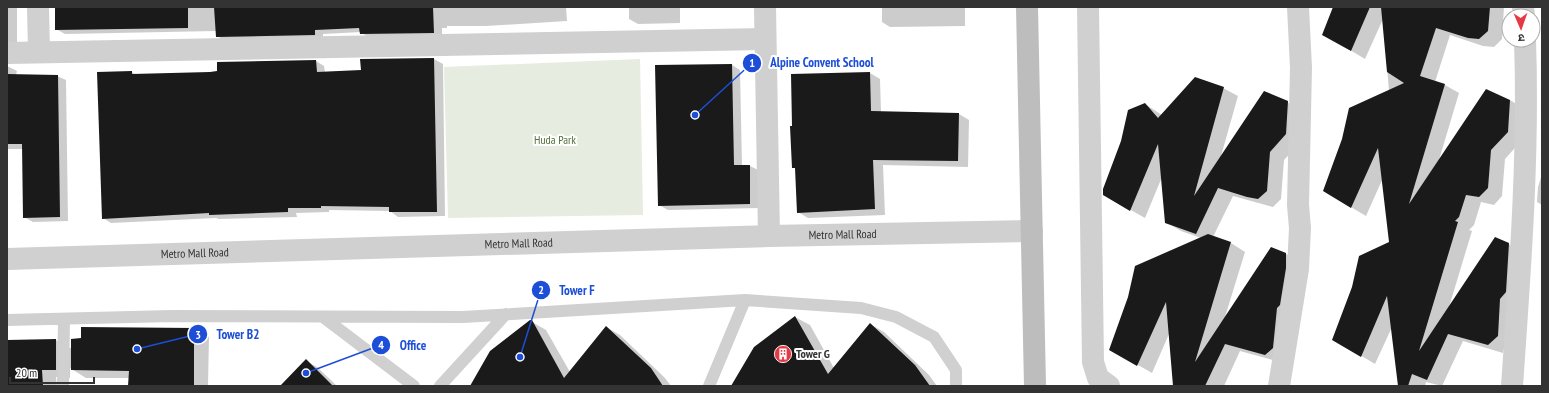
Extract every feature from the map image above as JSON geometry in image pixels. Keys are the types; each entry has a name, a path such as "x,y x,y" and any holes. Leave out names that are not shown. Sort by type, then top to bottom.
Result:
{"street":[{"path":"38,7 38,52"},
{"path":"764,7 769,236"},
{"path":"1027,7 1035,386"},
{"path":"1088,7 1093,362 1098,378 1109,386"},
{"path":"1279,386 1298,269 1300,228 1298,205 1301,68 1298,7"},
{"path":"7,53 765,39"},
{"path":"1512,386 1534,98 1525,48"},
{"name":"Metro Mall Road","path":"7,259 769,236 1032,231"}],"lane":[{"path":"709,386 745,300"},
{"path":"7,320 172,316 463,317 745,300 861,308 896,317 934,337 956,370 956,386"},
{"path":"440,386 506,314"},
{"path":"323,317 414,386"},
{"path":"63,386 64,319"}],"green space":[{"name":"Huda Park","path":"640,59 643,215 448,218 444,67"}],"building":[{"path":"55,7 188,7 188,28 55,30"},
{"path":"214,7 433,7 434,33 360,34 359,28 315,30 315,35 216,37"},
{"path":"1333,7 1370,7 1351,51 1322,35"},
{"path":"1381,7 1490,7 1488,31 1479,39 1468,38 1436,28 1420,76 1445,84 1409,204 1486,89 1510,100 1508,132 1491,150 1488,188 1479,197 1466,195 1459,217 1455,221 1458,222 1419,351 1495,237 1509,243 1506,292 1500,299 1498,336 1488,345 1448,334 1427,380 1412,374 1408,386 1398,386 1387,296 1361,357 1332,340 1352,287 1359,256 1389,242 1378,148 1351,208 1323,191 1342,139 1349,108 1404,83 1387,72"},
{"path":"434,58 437,212 389,212 389,207 321,206 321,208 288,208 288,212 209,215 209,213 102,219 97,72 132,71 132,74 210,72 217,71 217,62 316,60 317,72 361,70 360,59"},
{"path":"732,64 734,165 750,165 750,204 658,206 655,65"},
{"path":"870,72 871,111 959,113 958,161 873,160 875,209 797,213 795,168 792,168 790,126 792,126 791,74"},
{"path":"7,74 58,75 60,217 23,218 22,144 7,144"},
{"path":"1195,77 1224,87 1194,196 1264,91 1288,101 1286,134 1270,152 1267,191 1258,199 1218,188 1196,234 1165,223 1158,144 1130,211 1103,195 1103,189 1121,141 1128,110 1145,103 1158,118"},
{"path":"1208,234 1231,242 1195,362 1271,247 1286,253 1286,268 1280,305 1277,308 1273,348 1265,355 1225,344 1205,386 1173,386 1166,302 1137,366 1109,350 1128,297 1135,266"},
{"name":"Tower G","path":"795,316 828,374 870,323 915,365 930,386 731,386 754,347"},
{"path":"532,320 564,378 606,326 651,368 663,386 470,386 490,351"},
{"path":"81,327 194,328 194,386 128,386 129,371 71,370 71,339 81,338"},
{"path":"56,339 56,370 42,370 43,386 7,386 7,340"},
{"path":"306,359 333,386 280,386"}],"place":[{"name":"Alpine Convent School","path":"695,115"},
{"name":"Tower B2","path":"137,349"},
{"name":"Tower G","path":"783,354"},
{"name":"Tower F","path":"520,357"},
{"name":"Office","path":"306,373"}]}
